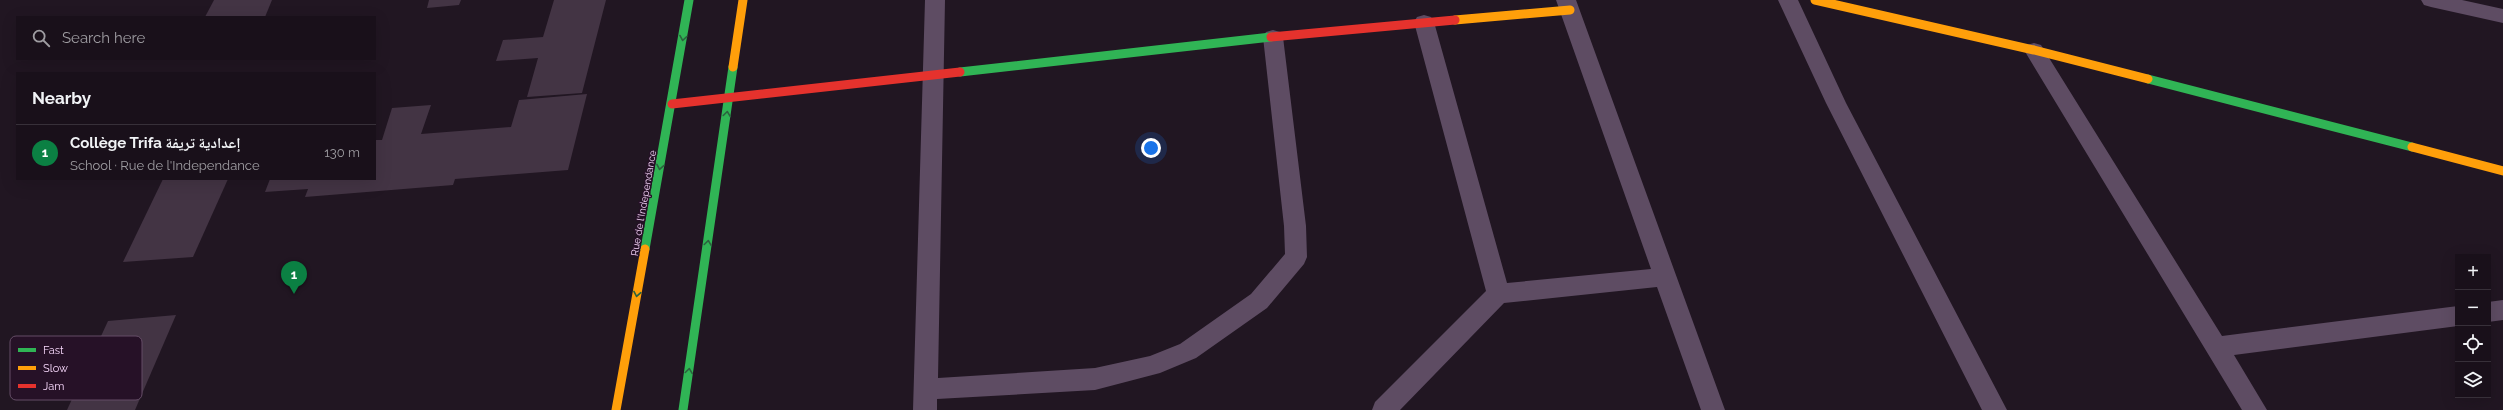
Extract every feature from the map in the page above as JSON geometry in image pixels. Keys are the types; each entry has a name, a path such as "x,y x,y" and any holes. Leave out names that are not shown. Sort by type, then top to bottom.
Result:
{"street":[{"name":"Rue de l'Independance","path":"616,410 672,104 689,0"},
{"path":"683,410 730,98 743,0"},
{"path":"935,0 925,400 1095,379 1152,366 1188,351 1259,301 1296,257 1295,226 1273,37"},
{"path":"1788,0 1836,103 1995,410"},
{"path":"1815,0 2034,50 2503,171"},
{"path":"2431,0 2503,16"},
{"path":"672,104 934,73 1424,22 1568,5 1663,276 1713,410"},
{"path":"1424,22 1498,294"},
{"path":"2034,50 2256,410"},
{"path":"1384,410 1498,294 1663,276"},
{"path":"2491,312 2503,310"},
{"path":"2217,348 2455,316"}],"building":[{"path":"214,0 272,0 265,16 206,16"},
{"path":"429,0 461,0 459,5 427,8"},
{"path":"554,0 606,0 582,93 527,97 538,58 496,61 503,40 543,37"},
{"path":"587,94 568,170 455,179 453,185 305,197 308,189 265,192 270,180 376,180 376,140 382,140 392,108 431,105 421,134 511,127 519,100"},
{"path":"163,180 228,180 193,257 123,262"},
{"path":"176,315 142,394 142,336 101,336 108,321"},
{"path":"72,400 139,400 135,410 67,410"}],"traffic: fast":[{"path":"645,249 689,0"},
{"path":"960,72 1271,37"},
{"path":"683,410 733,67"},
{"path":"2148,79 2412,147"}],"traffic: slow":[{"path":"733,67 743,0"},
{"path":"1815,0 2034,50 2148,79"},
{"path":"1455,20 1570,10"},
{"path":"2412,147 2503,171"},
{"path":"616,410 645,249"}],"traffic: jam":[{"path":"1271,37 1455,20"},
{"path":"672,104 960,72"}],"place":[{"name":"Collège Trifa إعدادية تريفة","path":"294,294"}]}
